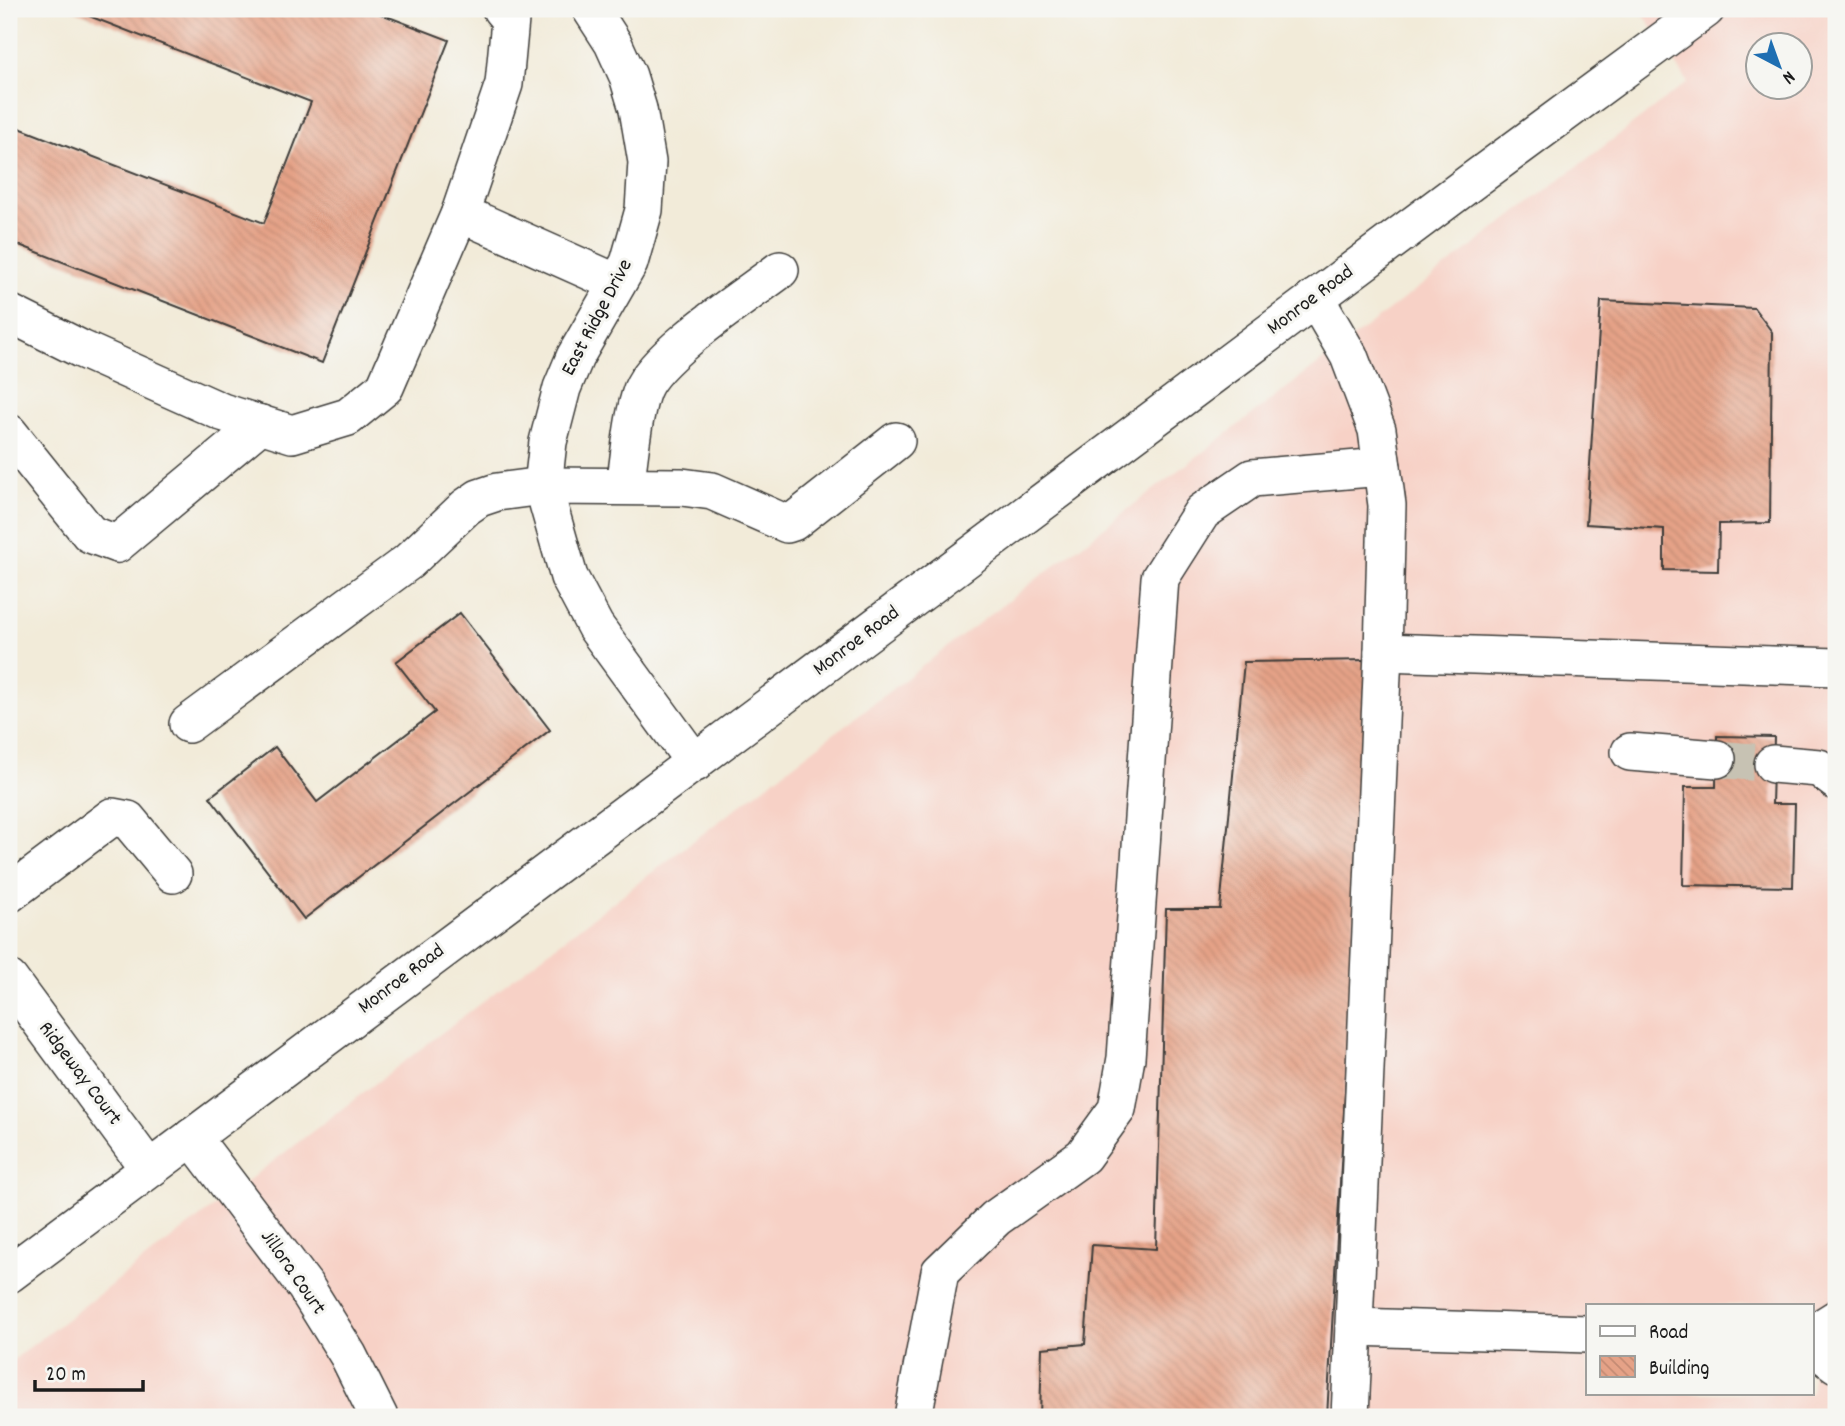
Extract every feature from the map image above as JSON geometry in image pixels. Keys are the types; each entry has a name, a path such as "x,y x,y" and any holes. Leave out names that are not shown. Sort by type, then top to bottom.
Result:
{"street":[{"path":"9,313 81,349 222,412 292,434 348,417 385,387 460,213 504,84 510,20 501,9"},
{"name":"East Ridge Drive","path":"591,9 613,43 628,76 638,108 645,149 645,210 629,263 575,357 562,388 548,442 543,486 559,551 569,577 595,626 695,763"},
{"name":"Monroe Road","path":"9,1274 1706,9"},
{"path":"460,213 617,283"},
{"path":"625,486 639,404 648,377 666,357 780,270"},
{"path":"1315,298 1349,356 1377,430 1387,505 1350,1417"},
{"path":"9,433 90,534 117,544 261,424"},
{"path":"188,724 408,562 479,498 497,492 543,486 682,487 712,491 787,524 896,442"},
{"path":"914,1417 940,1272 996,1219 1083,1156 1117,1109 1126,1058 1160,578 1202,512 1252,478 1382,467"},
{"path":"1383,652 1836,667"},
{"path":"1630,752 1717,759"},
{"path":"1773,764 1819,768 1836,781"},
{"path":"9,894 112,817 128,820 173,874"},
{"name":"Ridgeway Court","path":"9,979 149,1169"},
{"name":"Jillora Court","path":"192,1137 305,1286 348,1355 379,1417"},
{"path":"1814,1334 1836,1319"},
{"path":"1354,1327 1586,1334"},
{"path":"1814,1348 1836,1364"}],"shaded area":[{"path":"1640,9 1836,9 1836,1417 9,1417 9,1363 1688,82"}],"building":[{"path":"71,9 368,9 449,40 322,363 9,241 9,124 264,223 311,102"},
{"path":"1601,301 1754,308 1772,332 1770,523 1719,524 1718,571 1664,570 1664,529 1586,524"},
{"path":"460,613 550,730 304,919 210,797 275,747 317,802 435,712 396,662"},
{"path":"1369,660 1327,1417 1040,1417 1042,1348 1085,1344 1092,1245 1156,1249 1166,909 1220,909 1244,662"},
{"path":"1717,736 1774,737 1772,804 1795,804 1793,887 1683,885 1685,787 1716,787"}],"tunnel":[{"path":"1717,759 1773,764"}]}
